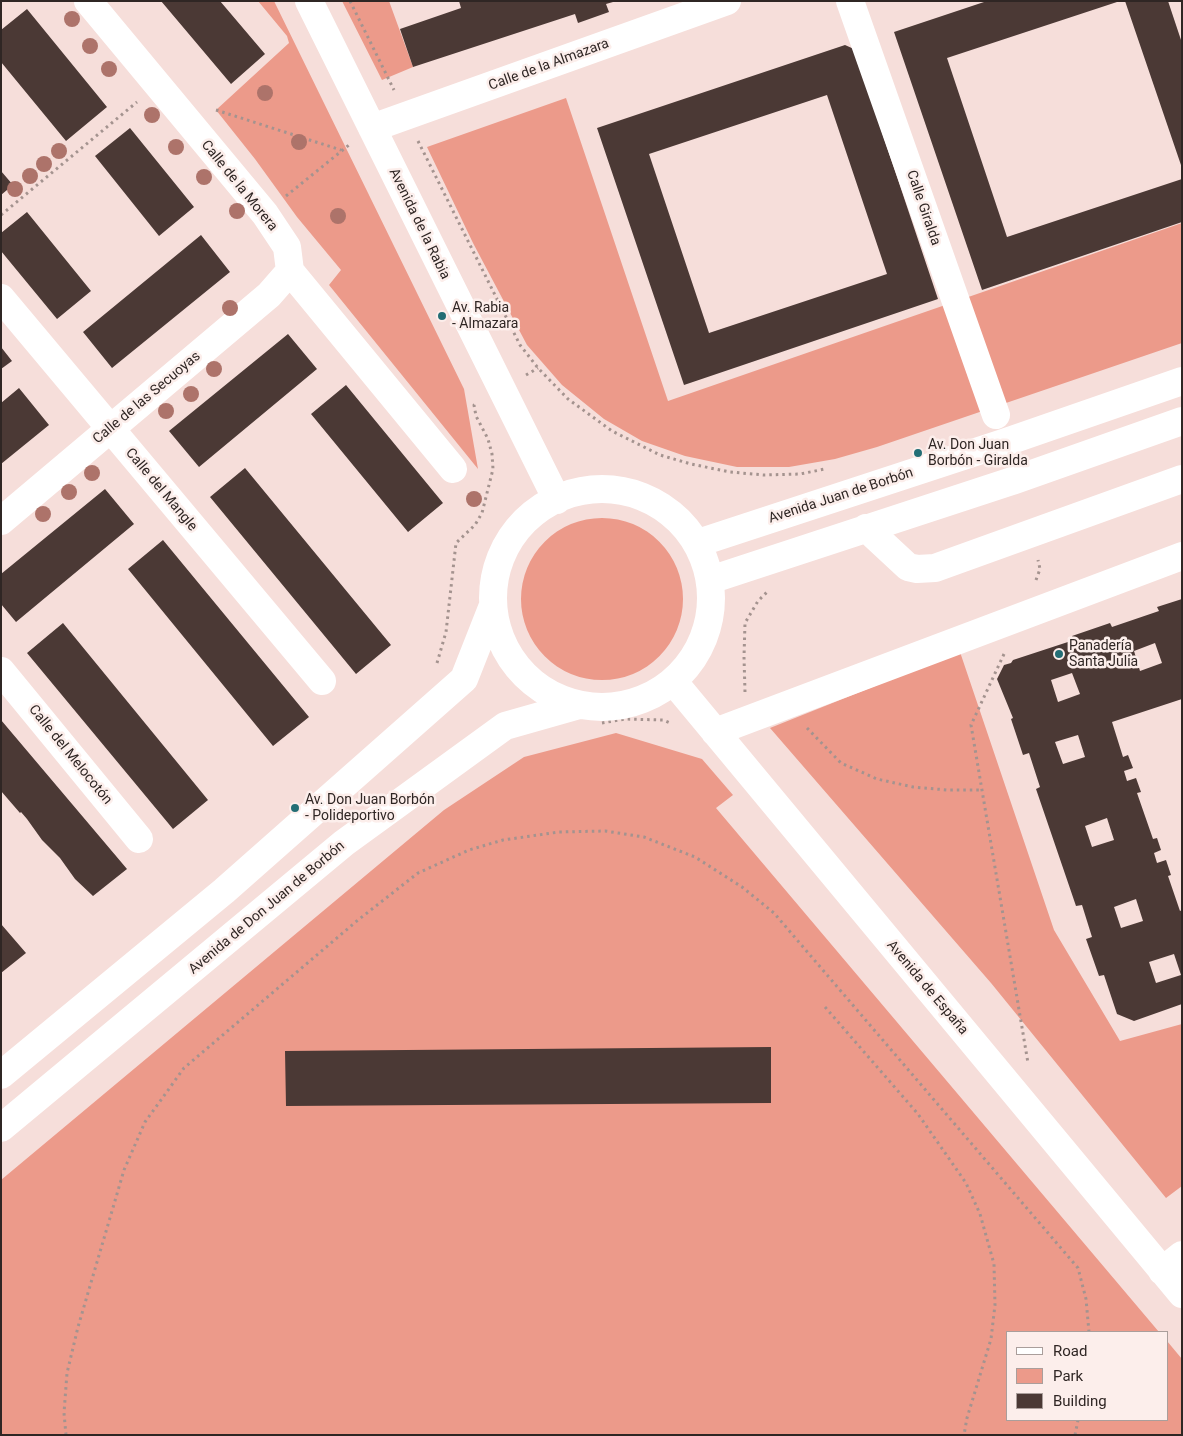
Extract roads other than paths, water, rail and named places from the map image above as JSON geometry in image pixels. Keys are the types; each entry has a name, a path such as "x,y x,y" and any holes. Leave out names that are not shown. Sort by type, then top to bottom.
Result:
{"street":[{"name":"Calle de la Morera","path":"88,1 265,214 287,247 290,271"},
{"name":"Avenida de la Rabia","path":"309,1 557,500"},
{"name":"Calle de la Almazara","path":"372,128 727,1"},
{"name":"Calle Giralda","path":"850,1 996,415"},
{"name":"Calle de las Secuoyas","path":"1,521 269,295 290,271"},
{"path":"290,271 454,470"},
{"name":"Calle del Mangle","path":"1,298 322,681"},
{"name":"Avenida Juan de Borbón","path":"698,543 1003,443 1182,381"},
{"path":"710,580 1012,481 1182,422"},
{"path":"866,528 908,567 917,569 935,568 1182,479"},
{"path":"1,1075 224,892 464,679 492,608 495,570 522,521 570,492 606,487 658,502 683,522 698,543 710,580 711,612 706,634 690,664 673,681 638,702 603,708 588,714 543,691 523,675 502,643 492,608"},
{"path":"711,728 786,706 1182,556"},
{"name":"Calle del Melocotón","path":"1,671 139,839"},
{"name":"Avenida de España","path":"673,681 711,728 1172,1263 1182,1294"},
{"name":"Avenida de Don Juan de Borbón","path":"1,1128 337,850 505,726 588,714"}],"place":[{"name":"Av. Rabia - Almazara","path":"442,316"},
{"name":"Av. Don Juan Borbón - Giralda","path":"918,453"},
{"name":"Panadería Santa Julia","path":"1059,654"},
{"name":"Av. Don Juan Borbón - Polideportivo","path":"295,808"}]}
